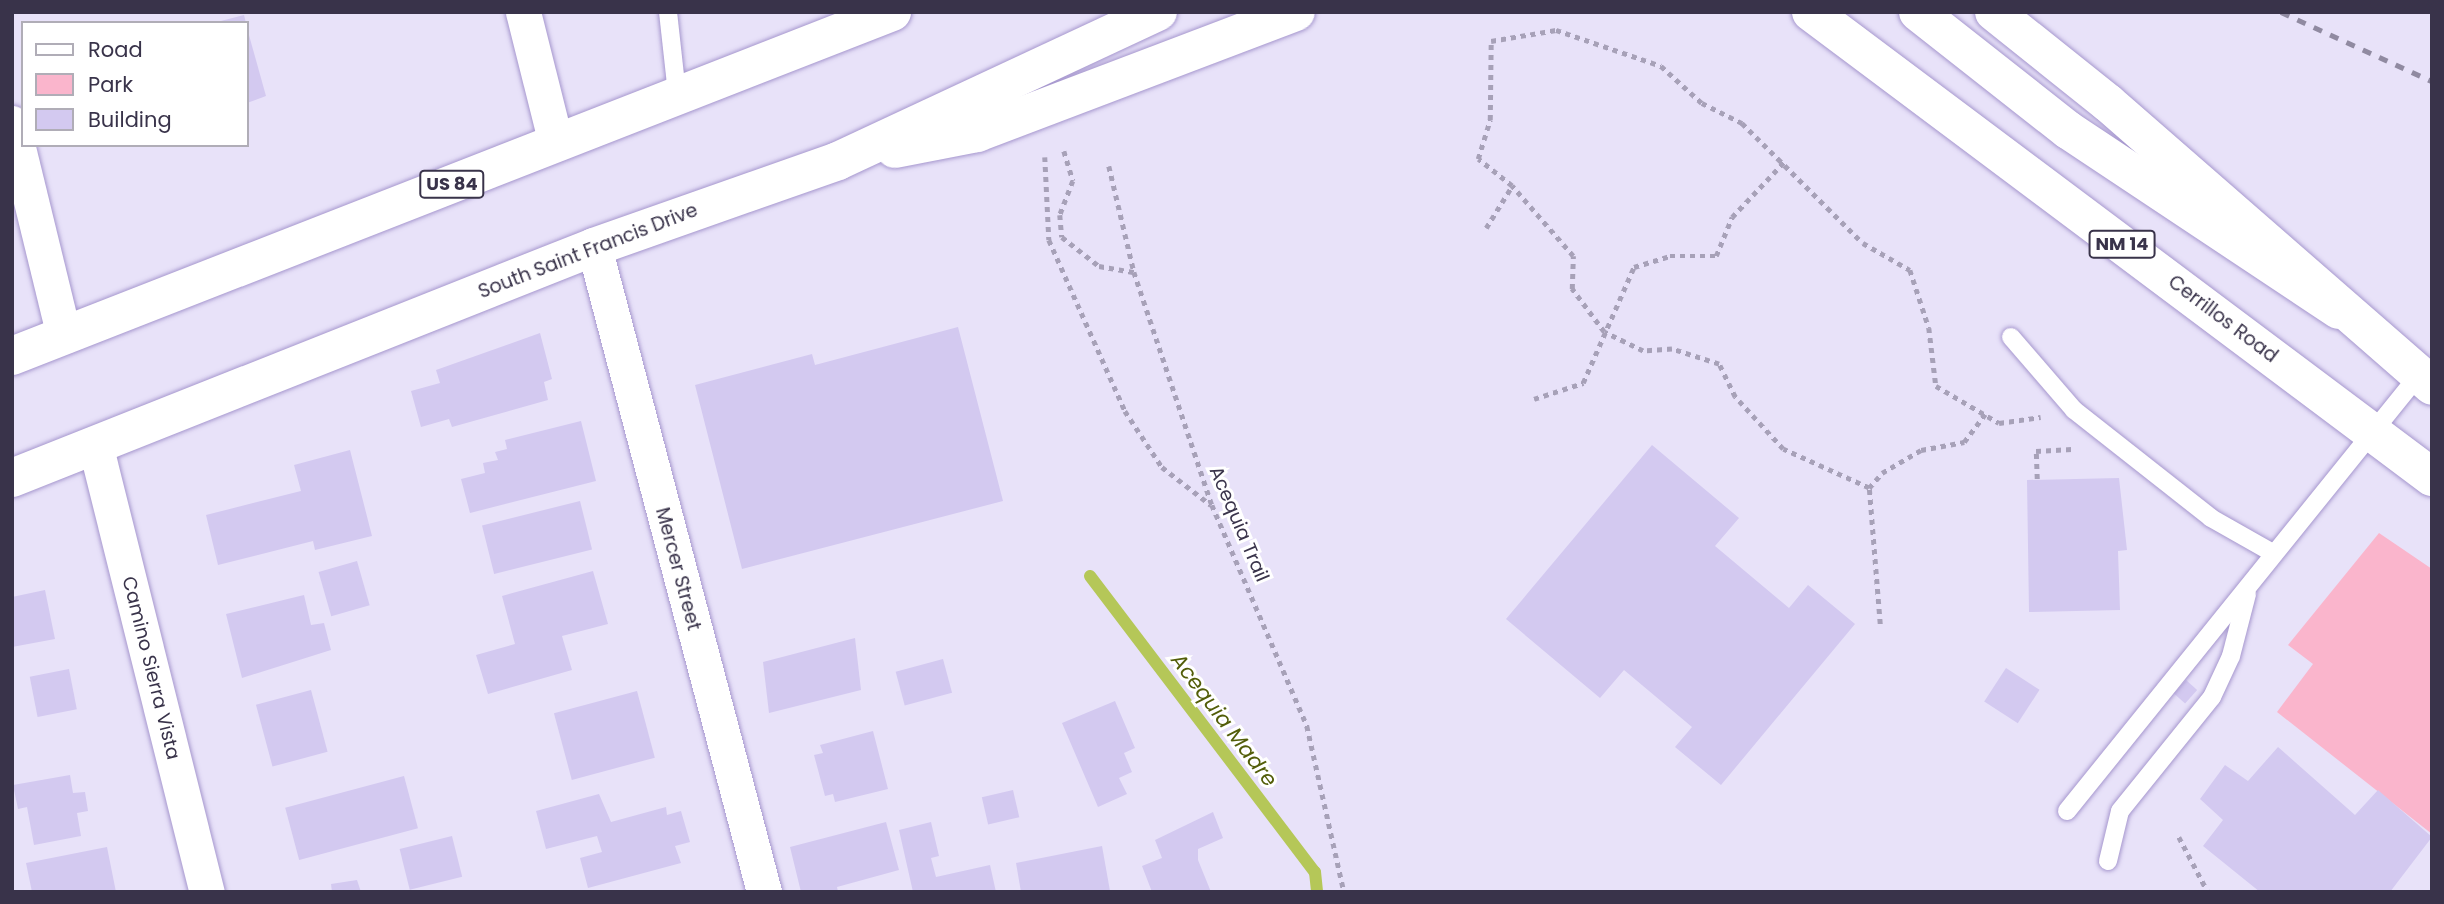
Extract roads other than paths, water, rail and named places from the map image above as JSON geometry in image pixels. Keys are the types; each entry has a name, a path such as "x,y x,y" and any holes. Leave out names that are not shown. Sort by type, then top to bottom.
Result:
{"main road":[{"name":"South Saint Francis Drive","path":"12,478 594,247 838,161 1158,12"},
{"path":"838,161 977,134 1296,12"},
{"name":"Cerrillos Road","path":"1811,12 2432,477"},
{"path":"1918,12 2068,130 2339,310"},
{"path":"1994,12 2108,103 2339,310 2425,381"},
{"name":"US 84","path":"12,356 876,15"}],"street":[{"path":"523,12 556,143"},
{"path":"15,145 64,336"},
{"name":"Mercer Street","path":"594,247 764,892"},
{"name":"Camino Sierra Vista","path":"95,444 208,892"}],"lane":[{"path":"668,12 677,93"},
{"path":"2011,337 2074,410 2211,518 2271,552"},
{"path":"2108,861 2120,811 2213,697 2247,594 2271,552 2370,430 2425,381"},
{"path":"2067,811 2176,669 2247,594"}],"waterway":[{"name":"Acequia Madre","path":"1090,576 1315,872 1317,892"}],"railway":[{"path":"2281,12 2432,81"}]}
